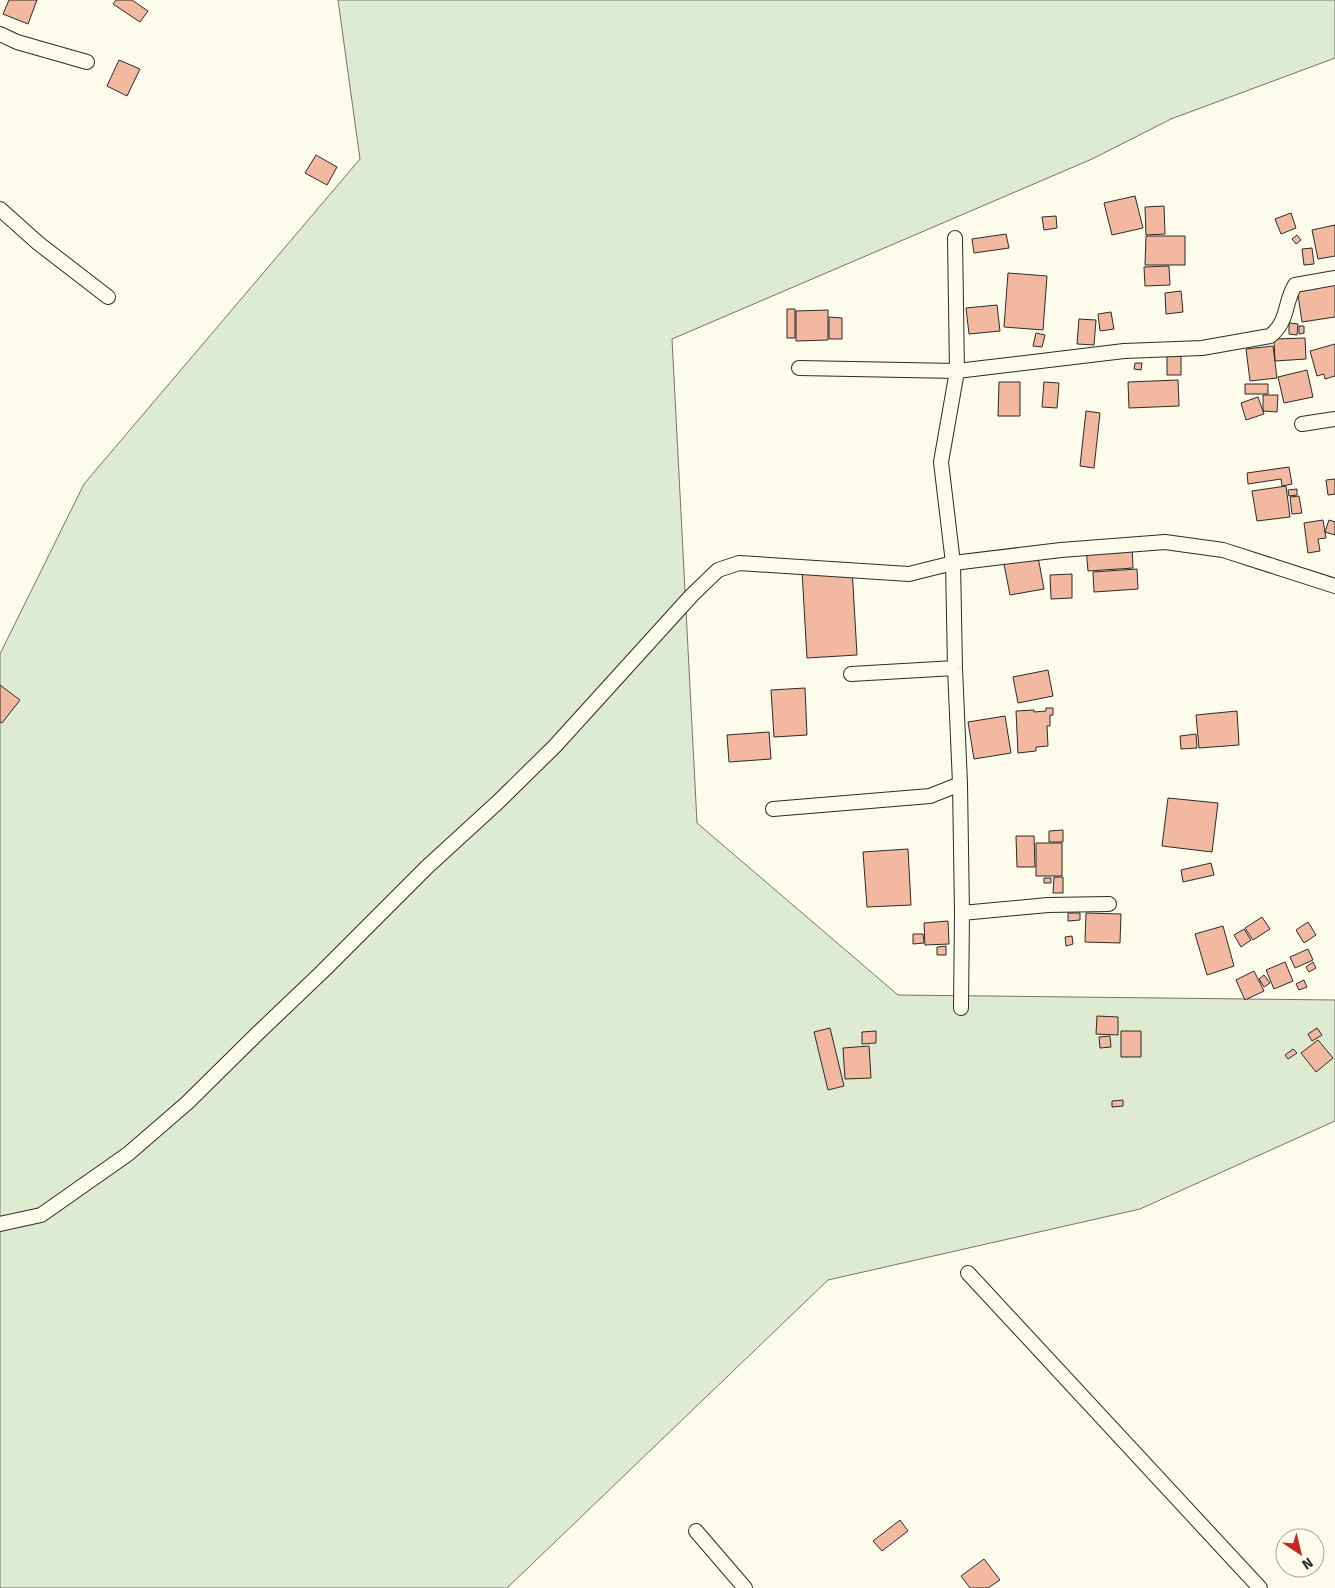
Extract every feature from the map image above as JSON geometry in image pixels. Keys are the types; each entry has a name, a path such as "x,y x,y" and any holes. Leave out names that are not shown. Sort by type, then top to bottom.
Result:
{"street":[{"path":"0,34 17,42 87,62"},
{"path":"0,209 38,243 108,297"},
{"path":"955,238 957,371 942,462 953,563 960,784 961,1008"},
{"path":"800,368 957,371 1124,351 1202,348 1270,336 1278,329 1282,322 1295,286 1335,278"},
{"path":"1302,424 1335,419"},
{"path":"0,1224 41,1215 128,1154 187,1103 427,867 498,802 555,746 692,595 718,570 739,563 909,574 953,563 1061,550 1165,542 1224,550 1335,586"},
{"path":"851,674 955,668"},
{"path":"773,809 930,796 960,784"},
{"path":"962,913 1048,905 1109,904"},
{"path":"968,1273 1260,1588"},
{"path":"696,1531 745,1588"}],"green space":[{"path":"338,0 1335,0 1335,58 1171,119 1092,159 672,339 697,823 898,995 1335,1000 1335,1121 1140,1209 828,1280 507,1588 0,1588 0,654 84,484 360,159"}],"building":[{"path":"9,0 37,0 28,24 3,14"},
{"path":"116,0 132,0 148,11 140,22 113,4"},
{"path":"119,60 140,69 127,96 107,86"},
{"path":"316,155 337,167 327,185 305,173"},
{"path":"1135,196 1143,228 1112,235 1104,203"},
{"path":"1164,206 1165,234 1146,235 1145,207"},
{"path":"1291,213 1296,228 1281,234 1275,219"},
{"path":"1056,216 1057,228 1044,230 1042,217"},
{"path":"1335,225 1335,256 1318,259 1312,230"},
{"path":"1006,234 1009,248 974,253 972,239"},
{"path":"1297,235 1301,240 1296,244 1292,239"},
{"path":"1146,236 1185,236 1185,265 1145,265"},
{"path":"1312,248 1314,264 1304,265 1302,249"},
{"path":"1169,266 1170,285 1145,286 1144,267"},
{"path":"1008,273 1047,276 1043,330 1004,327"},
{"path":"1335,282 1335,317 1302,322 1297,288"},
{"path":"1181,291 1183,312 1166,314 1165,293"},
{"path":"997,305 1000,331 969,334 966,308"},
{"path":"787,309 795,309 795,338 787,338"},
{"path":"828,310 828,340 796,341 796,311"},
{"path":"1111,312 1114,329 1100,331 1098,314"},
{"path":"829,317 842,318 842,339 829,339"},
{"path":"1079,319 1096,320 1094,345 1077,344"},
{"path":"1289,323 1298,324 1297,335 1289,334"},
{"path":"1299,326 1304,326 1304,333 1299,334"},
{"path":"1036,333 1045,335 1042,347 1033,346"},
{"path":"1305,338 1306,359 1275,361 1274,339"},
{"path":"1335,344 1335,376 1325,379 1324,374 1317,376 1310,351"},
{"path":"1273,346 1277,378 1250,381 1246,349"},
{"path":"1181,351 1181,375 1167,375 1167,352"},
{"path":"1135,363 1142,363 1141,370 1134,369"},
{"path":"1307,370 1313,397 1284,403 1278,377"},
{"path":"1178,380 1179,406 1129,408 1128,382"},
{"path":"999,382 1020,382 1020,416 998,416"},
{"path":"1044,382 1059,383 1057,408 1042,407"},
{"path":"1245,384 1268,384 1268,394 1245,394"},
{"path":"1263,395 1278,395 1277,412 1263,411"},
{"path":"1258,397 1264,414 1246,420 1241,403"},
{"path":"1086,411 1100,413 1094,468 1080,466"},
{"path":"1289,467 1292,484 1282,486 1281,479 1248,484 1247,473"},
{"path":"1335,479 1335,494 1328,495 1326,480"},
{"path":"1286,486 1290,517 1257,521 1252,491"},
{"path":"1297,489 1297,495 1289,496 1288,490"},
{"path":"1299,496 1302,513 1292,514 1290,497"},
{"path":"1323,520 1326,538 1318,539 1320,551 1308,553 1304,523"},
{"path":"1329,520 1335,522 1335,535 1325,532"},
{"path":"1132,546 1133,568 1088,571 1086,548"},
{"path":"1038,557 1044,589 1010,595 1004,564"},
{"path":"852,568 857,655 807,658 802,571"},
{"path":"1137,569 1138,589 1094,592 1093,572"},
{"path":"1072,574 1072,598 1051,599 1050,575"},
{"path":"1048,670 1053,696 1018,703 1013,677"},
{"path":"0,685 20,700 2,723 0,722"},
{"path":"805,688 807,735 774,737 771,690"},
{"path":"1046,708 1053,708 1053,715 1050,715 1050,726 1047,726 1048,746 1036,747 1036,751 1018,753 1016,711 1046,711"},
{"path":"1237,711 1239,745 1199,748 1196,715"},
{"path":"1005,716 1011,753 974,759 968,722"},
{"path":"769,732 771,759 729,762 727,735"},
{"path":"1196,734 1197,748 1181,749 1180,736"},
{"path":"1168,798 1218,803 1212,852 1162,846"},
{"path":"1063,830 1063,842 1049,842 1049,831"},
{"path":"1016,836 1034,836 1035,867 1017,867"},
{"path":"1036,843 1062,843 1062,876 1036,876"},
{"path":"908,849 911,905 867,907 863,852"},
{"path":"1211,863 1214,875 1183,882 1181,870"},
{"path":"1054,877 1063,877 1063,893 1053,893"},
{"path":"1044,878 1051,878 1051,883 1044,883"},
{"path":"1068,913 1080,913 1080,920 1068,921"},
{"path":"1086,913 1121,914 1120,943 1085,942"},
{"path":"1262,917 1270,929 1253,940 1245,928"},
{"path":"948,921 949,944 925,945 924,923"},
{"path":"1308,922 1316,935 1304,943 1296,930"},
{"path":"1223,926 1234,966 1207,975 1195,934"},
{"path":"1244,929 1251,940 1241,947 1234,935"},
{"path":"913,934 923,934 924,943 913,944"},
{"path":"1072,936 1073,944 1066,946 1065,937"},
{"path":"946,946 946,955 937,955 937,947"},
{"path":"1308,949 1313,960 1295,968 1290,957"},
{"path":"1285,962 1293,981 1274,989 1266,970"},
{"path":"1313,962 1316,968 1309,972 1306,967"},
{"path":"1254,971 1264,991 1245,1000 1236,980"},
{"path":"1264,975 1270,983 1264,987 1259,979"},
{"path":"1304,980 1307,987 1299,990 1296,984"},
{"path":"1097,1016 1118,1017 1118,1035 1096,1034"},
{"path":"830,1028 844,1086 828,1090 814,1032"},
{"path":"1317,1028 1322,1035 1312,1041 1308,1034"},
{"path":"876,1031 876,1043 862,1044 862,1032"},
{"path":"1121,1031 1141,1031 1141,1057 1121,1057"},
{"path":"1110,1036 1111,1047 1100,1048 1099,1037"},
{"path":"1318,1040 1333,1058 1316,1072 1301,1053"},
{"path":"869,1046 871,1078 845,1079 843,1048"},
{"path":"1293,1049 1297,1053 1288,1059 1285,1055"},
{"path":"1123,1100 1123,1106 1112,1107 1112,1101"},
{"path":"900,1520 908,1531 882,1551 873,1541"},
{"path":"984,1559 1000,1580 988,1588 970,1588 961,1576"}]}
